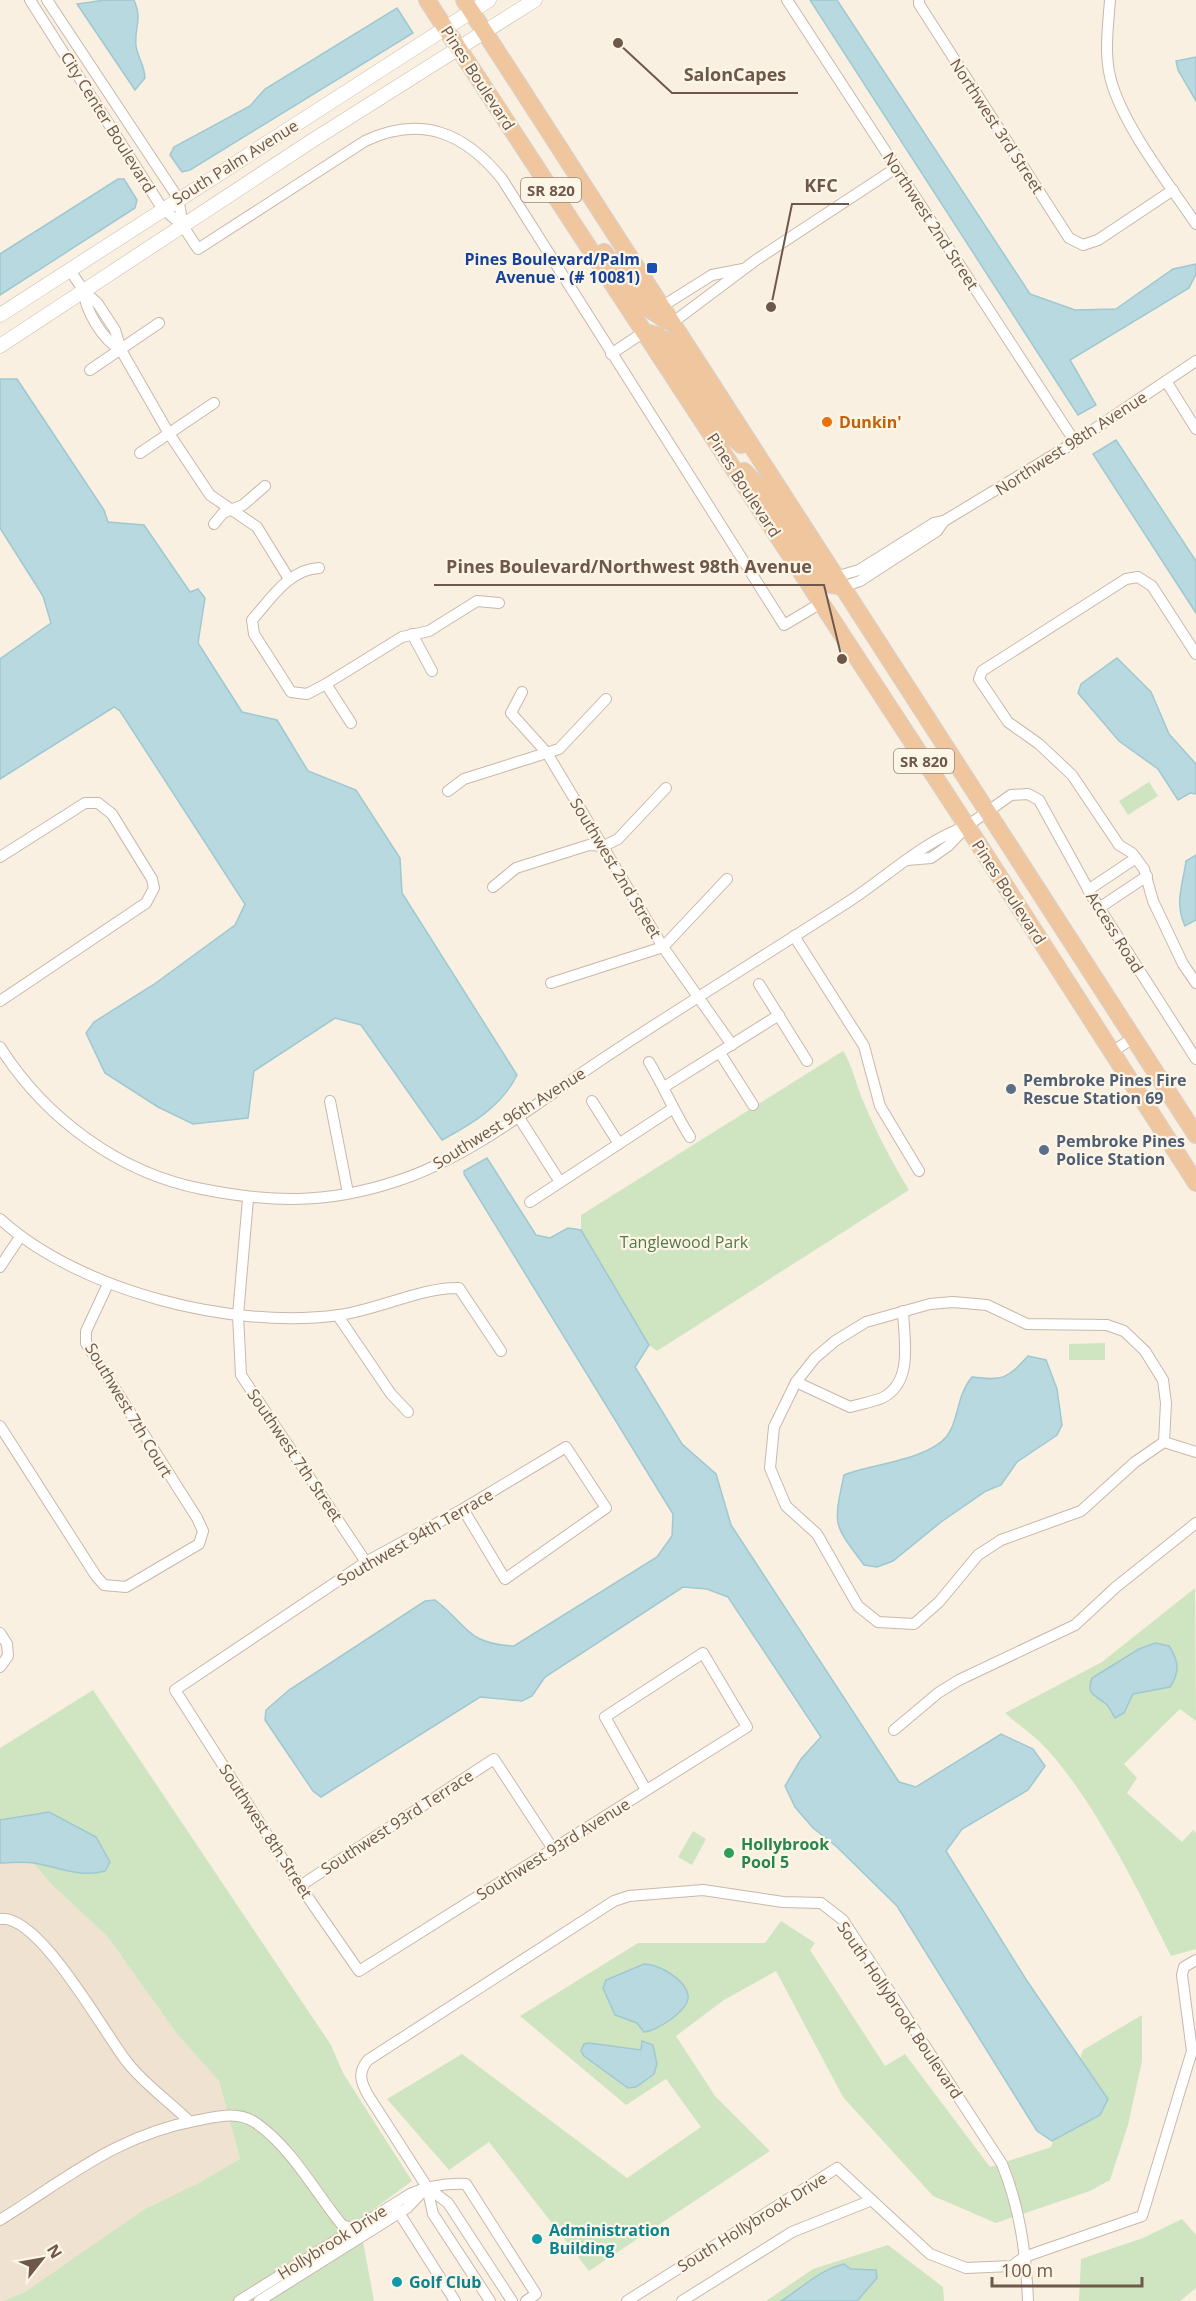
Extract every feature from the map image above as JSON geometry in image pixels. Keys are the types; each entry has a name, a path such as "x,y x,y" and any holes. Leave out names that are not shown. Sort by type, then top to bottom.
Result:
{"highway":[{"name":"Pines Boulevard","path":"427,0 967,826 1196,1183"},
{"name":"Pines Boulevard","path":"467,5 1196,1136"},
{"path":"558,200 579,220 647,308 672,323"},
{"path":"644,332 657,334 667,343 728,432 746,449 759,457"},
{"path":"711,435 760,488 814,572 826,584 839,582"},
{"path":"820,603 832,602 842,608 883,669 913,697"}],"main road":[{"name":"South Palm Avenue","path":"0,315 444,27 467,5 489,0"},
{"name":"South Palm Avenue","path":"0,346 535,0"}],"street":[{"name":"City Center Boulevard","path":"30,0 162,208 183,226"},
{"name":"City Center Boulevard","path":"47,0 178,198 183,226"},
{"name":"Northwest 2nd Street","path":"787,0 1075,442"},
{"name":"Northwest 3rd Street","path":"919,0 924,13 1069,238 1083,245 1098,240 1173,190"},
{"path":"1110,0 1107,48 1112,85 1125,115 1196,224"},
{"path":"183,226 198,249 365,141 388,130 414,127 442,132 466,144 486,159 502,178 784,625 820,603"},
{"path":"672,323 747,268 896,168"},
{"path":"661,307 712,275 747,268"},
{"path":"69,269 84,291 98,304 115,330 121,350 168,432 210,495 230,511 257,527 289,579"},
{"path":"90,370 159,323"},
{"path":"611,354 644,332"},
{"name":"Northwest 98th Avenue","path":"839,582 865,579 937,531 944,521 1075,442 1196,361"},
{"path":"1166,381 1196,429"},
{"path":"140,453 214,403"},
{"path":"214,525 223,513 243,505 265,486"},
{"path":"319,568 306,568 289,579 252,620 254,634 291,692 307,694 402,638 429,631 477,601 499,603"},
{"path":"1196,654 1152,586 1138,577 1126,579 982,671 979,679 1008,722 1039,744 1071,775 1119,845 1136,858 1147,876 1153,901 1184,964 1196,983"},
{"path":"412,634 432,671"},
{"path":"326,684 351,723"},
{"name":"Southwest 2nd Street","path":"522,692 511,713 547,753 663,947 699,995 732,1045"},
{"path":"448,791 464,778 560,749 606,699"},
{"path":"493,887 516,868 589,845 604,846 618,839 666,788"},
{"name":"Southwest 96th Avenue","path":"0,1047 34,1094 60,1119 115,1157 170,1183 248,1199 298,1201 348,1193 416,1174 470,1146 699,995 794,936 906,860 931,858 948,846 967,826 1011,795 1020,793 1039,800"},
{"name":"Access Road","path":"1039,800 1088,890 1196,1059"},
{"path":"0,857 85,803 98,803 112,814 152,879 153,893 146,903 0,1001"},
{"path":"1088,890 1136,858"},
{"path":"1099,908 1147,876"},
{"path":"551,983 663,947 727,879"},
{"path":"794,936 864,1046 880,1106 919,1171"},
{"path":"759,984 807,1061"},
{"path":"664,1087 779,1015"},
{"path":"1112,1052 1133,1038"},
{"path":"720,1053 753,1105"},
{"path":"649,1062 664,1087 672,1110 690,1137"},
{"path":"330,1101 348,1193"},
{"path":"592,1101 619,1144"},
{"path":"530,1202 672,1110"},
{"path":"518,1116 560,1182"},
{"name":"Southwest 7th Street","path":"248,1199 238,1315 241,1375 366,1562"},
{"path":"0,1219 20,1237 108,1284 156,1299 238,1315 338,1316 392,1304 446,1287 459,1288 501,1351"},
{"path":"0,1266 20,1237"},
{"name":"Southwest 7th Court","path":"0,1426 96,1576 112,1587 126,1587 198,1544 203,1531 86,1343 86,1331 108,1284"},
{"path":"967,1302 987,1305 1027,1324 1107,1325 1124,1331 1145,1351 1163,1380 1166,1403 1164,1442 1135,1462 1081,1511 1001,1540 978,1555 939,1602 914,1624 878,1622 858,1606 817,1534 786,1506 770,1468 774,1427 796,1382 815,1358 835,1341 866,1322 930,1304 967,1302"},
{"path":"796,1382 850,1407 883,1397 898,1383 906,1360 903,1311"},
{"path":"338,1316 391,1394 408,1412"},
{"path":"1164,1442 1196,1452"},
{"name":"Southwest 94th Terrace","path":"176,1690 366,1562 463,1509 566,1447 606,1508 505,1579 463,1509"},
{"path":"894,1730 938,1693 959,1680 1075,1625 1116,1587 1196,1523"},
{"path":"0,1633 7,1644 8,1656 0,1667"},
{"name":"Southwest 93rd Avenue","path":"359,1971 747,1727 701,1654 605,1717 646,1790"},
{"name":"Southwest 8th Street","path":"176,1690 300,1886 359,1971"},
{"name":"Southwest 93rd Terrace","path":"300,1886 494,1759 553,1849"},
{"name":"South Hollybrook Boulevard","path":"427,2187 368,2095 361,2073 369,2060 614,1901 629,1896 703,1890 783,1902 821,1903 843,1920 1002,2164 1015,2197 1028,2301"},
{"path":"0,1919 14,1920 45,1946 99,2017 127,2063 190,2122"},
{"name":"South Hollybrook Drive","path":"627,2301 837,2168 930,2254 966,2268 1012,2266 1024,2257 1142,2216 1192,2051 1182,1975 1184,1967 1196,1960"},
{"path":"0,2220 57,2181 134,2138 190,2122 229,2115 248,2118 258,2124 286,2152 342,2225 352,2228 359,2238"},
{"name":"Hollybrook Drive","path":"260,2301 359,2238 427,2187 466,2184 536,2294 526,2301"},
{"path":"427,2187 433,2214 490,2301"},
{"path":"427,2187 448,2203 512,2301"},
{"name":"South Hollybrook Drive","path":"682,2301 792,2232 872,2200"},
{"path":"396,2208 455,2301"},
{"name":"Hollybrook Drive","path":"238,2301 352,2228 396,2208"}],"shaded area":[{"path":"0,1863 33,1863 52,1885 107,1936 177,2034 219,2081 240,2160 25,2292 3,2301 0,2301"}],"green space":[{"path":"1149,782 1158,796 1128,815 1119,801"},
{"name":"Tanglewood Park","path":"843,1051 874,1126 909,1190 657,1351 649,1345 581,1230 581,1215"},
{"path":"1105,1343 1105,1360 1069,1360 1069,1344"},
{"path":"1195,1588 1196,1721 1180,1709 1124,1764 1137,1778 1127,1793 1182,1842 1193,1830 1196,1833 1196,1949 1171,1956 1113,1844 1078,1789 1040,1742 1005,1713 1102,1662"},
{"path":"93,1690 331,2045 343,2073 412,2181 359,2220 374,2301 3,2301 25,2292 145,2209 199,2183 240,2159 219,2081 177,2034 107,1936 52,1885 33,1863 0,1863 0,1748"},
{"path":"693,1831 706,1839 692,1865 678,1857"},
{"path":"781,1921 815,1943 810,1950 885,2066 905,2054 990,2167 1051,2147 1083,2050 1142,2015 1142,2061 1128,2125 1110,2180 1090,2191 996,2223 933,2196 843,2097 776,1971 724,2000 676,2036 715,2096 770,2151 589,2271 489,2142 449,2170 387,2099 462,2054 627,2178 701,2127 666,2079 626,2105 520,2016 638,1943 765,1943"},
{"path":"1182,2219 1196,2235 1196,2288 1180,2301 1079,2301 1081,2259 1143,2238"},
{"path":"888,2245 943,2287 944,2301 766,2301 813,2269"}],"water":[{"path":"105,0 134,0 137,7 136,46 145,78 135,90 77,4"},
{"path":"810,0 837,0 1030,294 1075,310 1116,309 1173,269 1196,264 1196,274 1189,288 1070,360 1096,405 1078,415"},
{"path":"397,8 413,33 190,170 182,172 170,155 174,147 250,106 265,89"},
{"path":"1196,57 1196,101 1178,70 1176,61"},
{"path":"118,179 124,179 137,200 135,208 0,295 0,254"},
{"path":"0,379 17,379 104,510 108,522 144,525 190,592 198,589 205,598 198,643 242,712 277,720 308,771 356,790 400,858 402,893 517,1075 495,1105 464,1127 442,1140 361,1025 335,1018 254,1071 248,1118 193,1124 158,1107 105,1073 86,1033 94,1022 153,985 235,925 245,904 120,711 114,707 0,779 0,659 51,623 43,596 0,528"},
{"path":"1116,440 1196,561 1196,613 1093,454"},
{"path":"1117,658 1151,692 1169,734 1196,764 1196,794 1190,793 1178,800 1158,769 1119,741 1078,693 1081,684"},
{"path":"1196,855 1196,920 1185,926 1180,909 1180,894 1186,861"},
{"path":"487,1158 536,1235 550,1238 568,1228 581,1230 649,1345 635,1367 682,1444 716,1474 731,1525 899,1782 916,1787 1001,1734 1033,1749 1045,1766 1028,1790 962,1829 946,1851 1027,1981 1108,2099 1100,2115 1052,2141 1037,2131 897,1906 837,1847 813,1828 795,1807 785,1786 801,1759 821,1737 728,1597 707,1589 683,1587 545,1677 532,1696 522,1701 480,1697 321,1797 313,1791 265,1720 266,1710 289,1690 425,1601 435,1600 477,1637 498,1644 514,1646 657,1557 672,1536 673,1514 464,1174 464,1171"},
{"path":"1028,1356 1046,1360 1057,1389 1062,1425 1057,1435 1017,1462 1001,1485 986,1491 941,1522 893,1561 877,1567 864,1565 846,1541 838,1524 838,1505 844,1475 913,1456 938,1444 951,1430 963,1392 972,1377 991,1379 1004,1377 1015,1370"},
{"path":"1155,1643 1169,1646 1175,1657 1177,1671 1173,1682 1170,1687 1133,1694 1124,1713 1115,1718 1107,1705 1091,1692 1092,1678 1139,1649"},
{"path":"49,1812 96,1837 110,1862 105,1871 78,1873 30,1862 0,1863 0,1820"},
{"path":"644,1964 670,1973 682,1983 688,1995 684,2007 672,2019 644,2032 637,2023 615,2015 603,1988 606,1980"},
{"path":"642,2041 653,2045 657,2064 654,2074 636,2087 628,2088 584,2056 581,2051 584,2044 589,2043 641,2050"},
{"path":"844,2264 851,2269 876,2270 877,2278 857,2301 781,2301 819,2275"}],"place":[{"name":"SalonCapes","path":"618,43"},
{"name":"Pines Boulevard/Palm Avenue - (# 10081)","path":"652,268"},
{"name":"KFC","path":"771,307"},
{"name":"Dunkin'","path":"827,422"},
{"name":"Pines Boulevard/Northwest 98th Avenue","path":"842,659"},
{"name":"Pembroke Pines Fire Rescue Station 69","path":"1011,1089"},
{"name":"Pembroke Pines Police Station","path":"1044,1150"},
{"name":"Hollybrook Pool 5","path":"729,1853"},
{"name":"Administration Building","path":"537,2239"},
{"name":"Golf Club","path":"397,2282"}]}
